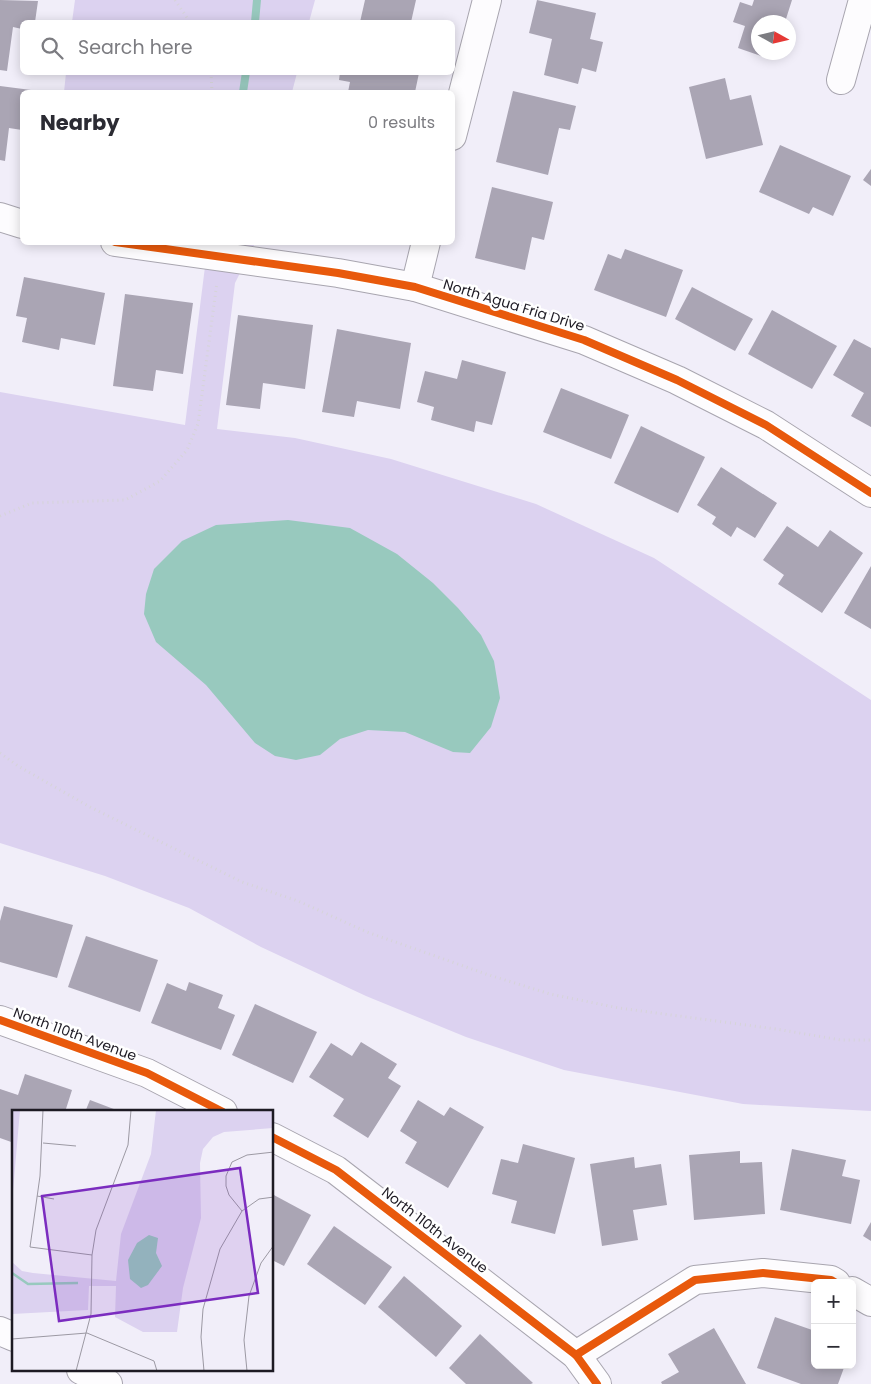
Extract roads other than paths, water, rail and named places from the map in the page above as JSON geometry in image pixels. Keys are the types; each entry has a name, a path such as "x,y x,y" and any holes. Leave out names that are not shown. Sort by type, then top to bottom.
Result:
{"street":[{"path":"455,124 487,0"},
{"path":"841,80 863,0"},
{"path":"0,217 20,223"},
{"name":"North Agua Fria Drive","path":"137,245 338,273 415,287 584,340 677,380 766,425 871,493"},
{"path":"415,287 425,245"},
{"name":"North 110th Avenue","path":"0,1020 147,1073 218,1110"},
{"name":"North 110th Avenue","path":"274,1138 336,1170 576,1355 597,1384"},
{"path":"576,1355 695,1280 763,1273 822,1279"},
{"path":"856,1293 871,1302"},
{"path":"0,1331 12,1336"},
{"path":"85,1372 108,1384"}],"waterway":[{"path":"255,20 257,0"},
{"path":"243,90 246,75"}]}
